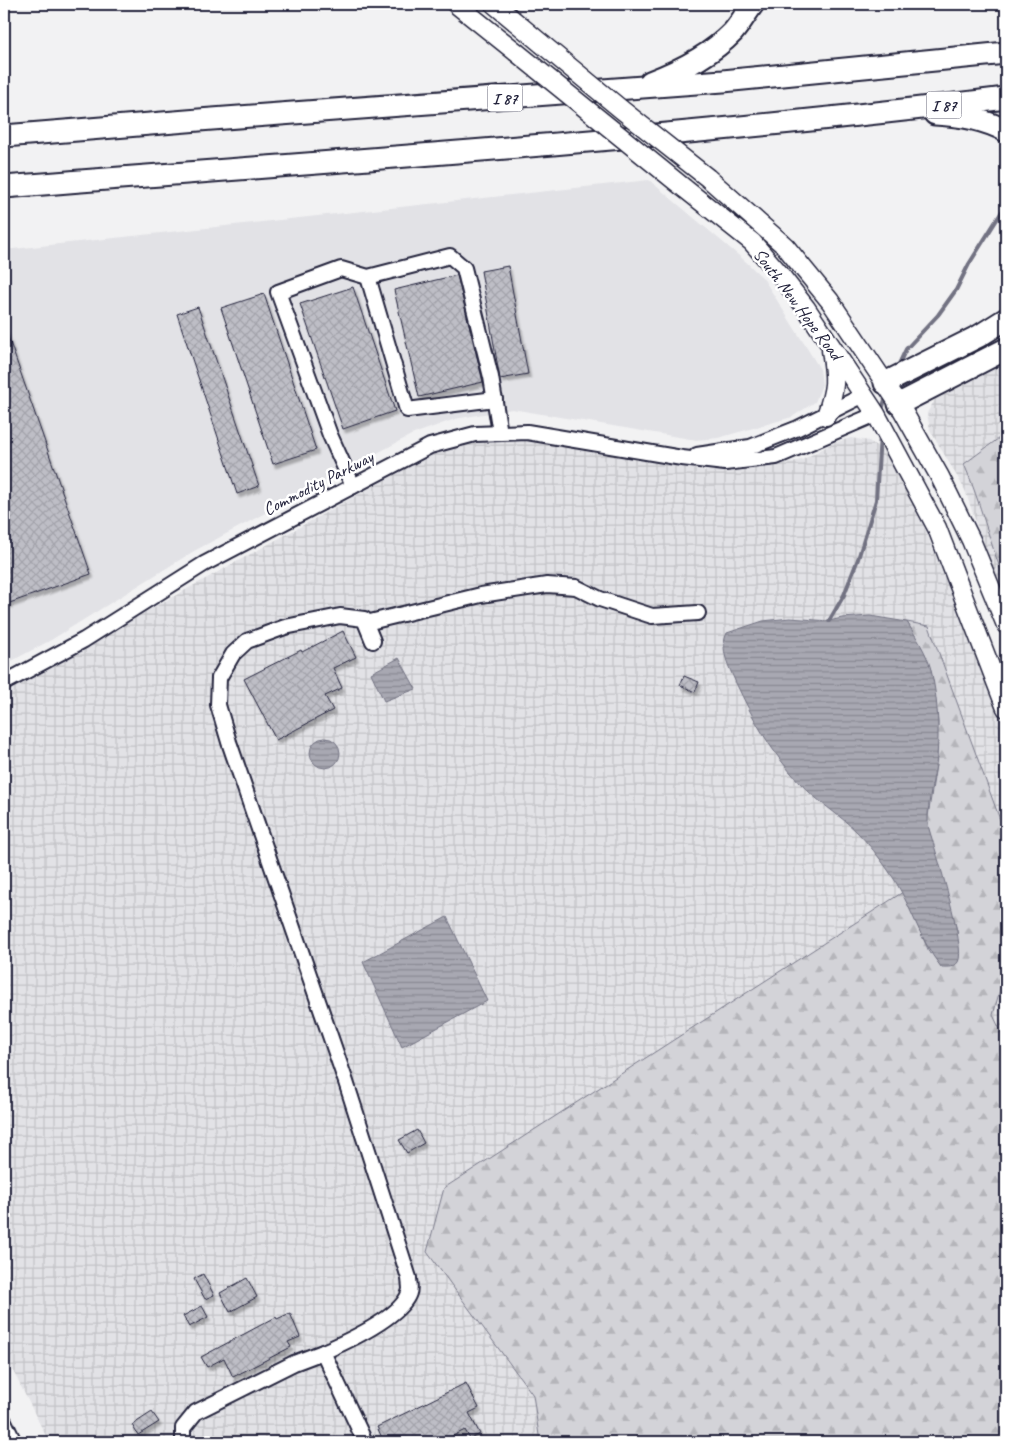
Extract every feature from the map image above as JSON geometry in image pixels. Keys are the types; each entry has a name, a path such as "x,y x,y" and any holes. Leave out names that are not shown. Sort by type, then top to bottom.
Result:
{"highway":[{"path":"628,89 666,76 710,51 733,32 753,4"},
{"name":"I 87","path":"4,136 628,89 1006,52"},
{"name":"I 87","path":"4,187 520,148 882,113 1006,98"},
{"path":"882,113 949,115 996,126 1006,132"},
{"path":"886,383 979,336 1006,319"},
{"path":"899,404 1006,349"}],"main road":[{"name":"South New Hope Road","path":"456,4 752,242 789,286 806,308 876,414 937,528 1006,708"},
{"name":"South New Hope Road","path":"494,4 708,178 785,246 830,301 899,404 940,477 972,540 1006,625"},
{"path":"826,416 834,392 835,378 830,345"},
{"path":"864,395 886,383"},
{"path":"876,414 899,404"}],"street":[{"path":"353,486 330,435 278,292 341,269 368,277 450,256 464,268 491,377 500,433"},
{"path":"368,277 407,410 495,399"},
{"name":"Commodity Parkway","path":"682,458 750,447 826,416 864,395"},
{"name":"Commodity Parkway","path":"4,683 84,640 204,564 430,446 475,434 527,432 682,458 725,463 776,458 876,414"},
{"path":"366,623 482,595 547,585 576,587 600,599 652,616 698,612"},
{"path":"183,1442 183,1428 196,1412 294,1362 323,1352 384,1320 400,1308 410,1293 409,1278 346,1082 218,705 219,678 233,654 247,642 285,627 340,616 364,619 373,641"},
{"path":"323,1352 365,1442"},
{"path":"4,1421 14,1442"}],"shaded area":[{"path":"649,180 763,278 820,369 822,385 815,402 792,417 718,438 696,440 512,409 455,419 411,435 194,551 51,640 4,665 4,250"},
{"path":"1006,361 1006,602 965,490 930,430 927,413 936,398 953,386"},
{"path":"851,438 869,441 884,451 897,466 915,505 1006,727 1006,1002 1000,1017 1006,1030 1006,1442 49,1442 4,1353 4,690 430,455 470,444 510,439 705,471 764,467 802,460 833,443"},
{"path":"870,616 907,622 924,651 931,670 937,705 938,742 928,823 949,898 958,939 960,953 958,962 951,967 941,967 933,956 896,882 873,850 850,825 806,789 780,759 763,735 749,709 724,652 727,633 763,621 790,618 829,621"},
{"path":"399,658 416,689 384,701 371,673"},
{"path":"325,738 336,742 340,753 336,764 325,768 314,764 310,753 314,742"},
{"path":"447,917 487,1001 402,1047 363,962"}],"green space":[{"path":"1006,433 1006,584 964,464"},
{"path":"907,622 929,626 1006,836 1006,968 993,1015 1006,1042 1006,1442 540,1442 533,1395 427,1252 444,1188 903,892 930,954 958,934 927,823 937,758 938,722 931,670 925,654"}],"building":[{"path":"508,266 528,374 500,379 481,271"},
{"path":"457,275 483,382 419,397 394,290"},
{"path":"353,287 395,411 343,429 300,304"},
{"path":"264,294 316,450 273,464 221,308"},
{"path":"198,307 259,486 237,494 177,314"},
{"path":"4,328 91,574 4,605"},
{"path":"343,631 356,657 333,668 342,688 325,696 333,710 276,740 244,679"},
{"path":"684,676 699,682 695,692 680,685"},
{"path":"417,1130 424,1143 407,1153 399,1140"},
{"path":"203,1274 214,1295 205,1299 194,1279"},
{"path":"247,1278 257,1297 230,1312 220,1293"},
{"path":"202,1306 208,1317 189,1327 183,1316"},
{"path":"290,1313 300,1337 288,1342 291,1347 233,1377 224,1358 207,1367 201,1357 276,1317 277,1319"},
{"path":"466,1383 479,1408 469,1413 480,1434 470,1439 465,1430 441,1442 384,1442 377,1427"},
{"path":"152,1412 159,1422 138,1435 132,1425"}],"waterway":[{"path":"897,368 906,349 938,315 956,290 969,264 1006,205"},
{"path":"882,410 886,396"},
{"path":"829,621 844,595 858,559 876,500 880,435"}]}
